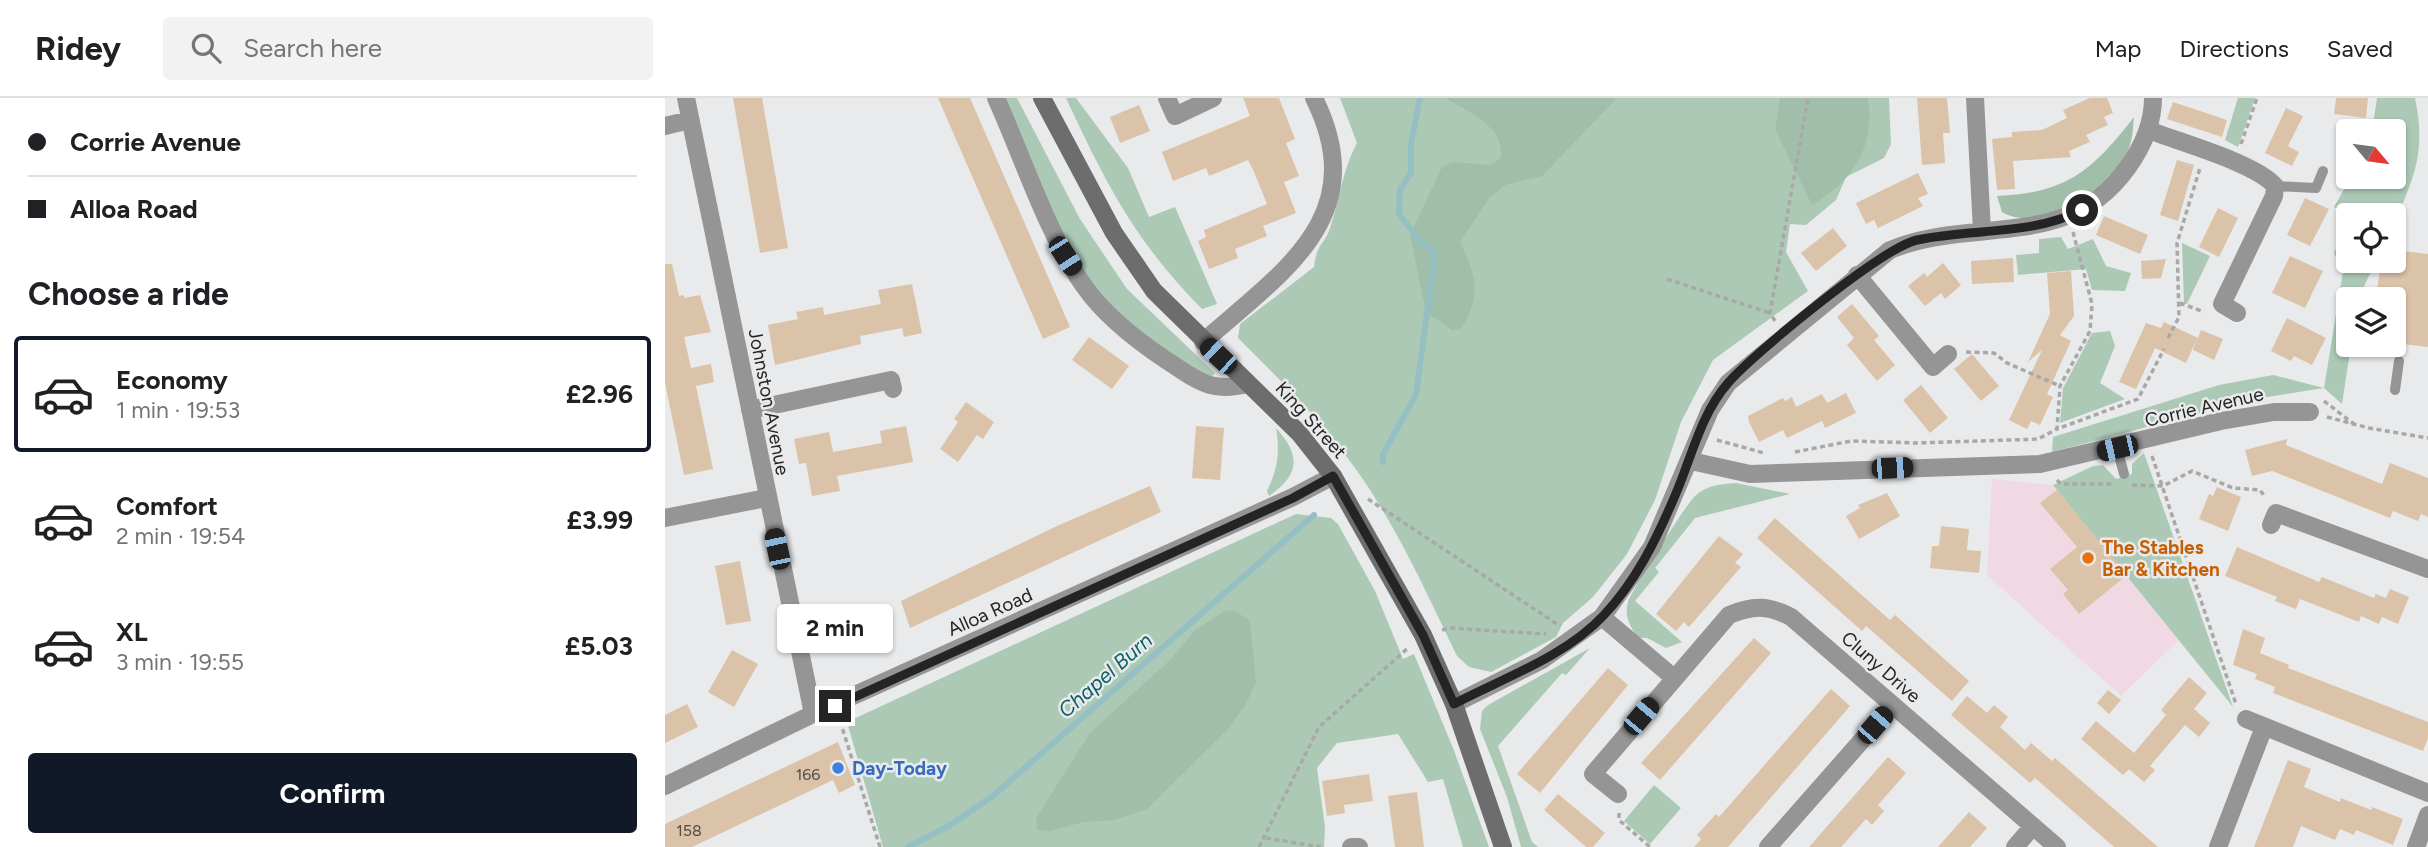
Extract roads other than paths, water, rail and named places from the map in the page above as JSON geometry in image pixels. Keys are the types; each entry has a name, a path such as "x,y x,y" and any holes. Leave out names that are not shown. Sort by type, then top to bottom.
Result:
{"main road":[{"name":"King Street","path":"1042,98 1133,264 1154,291 1203,342 1299,433 1333,476 1423,635 1454,704 1503,847"}],"street":[{"name":"Johnston Avenue","path":"686,98 766,498 813,714"},
{"path":"996,98 1065,256 1108,315 1148,348 1204,385 1219,390 1248,384"},
{"path":"1167,98 1175,116 1213,98"},
{"path":"1203,342 1291,264 1309,242 1322,219 1332,190 1335,161 1327,125 1314,98"},
{"path":"1975,98 1982,230"},
{"path":"1454,704 1542,660 1602,617 1652,547 1691,461 1698,435 1728,383 1890,250 1914,241 1982,230 2045,226 2096,203 2114,187 2138,153 2148,130 2153,98"},
{"path":"665,126 690,120"},
{"path":"2148,130 2235,163 2269,179 2275,187 2274,197 2230,309"},
{"path":"1857,275 1933,367 1948,354"},
{"path":"750,410 891,380 893,389"},
{"name":"Corrie Avenue","path":"1691,461 1762,474 2040,464 2260,414 2310,412"},
{"name":"Alloa Road","path":"665,786 813,714 1293,498 1333,476"},
{"path":"665,518 766,498"},
{"path":"2274,519 2428,569"},
{"name":"Cluny Drive","path":"1618,794 1593,774 1729,615 1759,606 1775,609 1791,617 2057,847"},
{"path":"1602,617 1674,678"},
{"path":"1768,847 1893,705"},
{"path":"2246,719 2428,793"},
{"path":"2218,847 2264,727"},
{"path":"2416,847 2428,815"},
{"path":"2015,847 2033,826"},
{"path":"1351,847 1359,847"}],"lane":[{"path":"2275,187 2316,188 2323,171"},
{"path":"2395,390 2399,361"},
{"path":"2117,448 2124,474"}],"waterway":[{"name":"Chapel Burn","path":"1383,462 1383,454 1416,395 1435,253 1418,239 1399,214 1400,190 1411,173 1411,143 1420,98"},
{"name":"Chapel Burn","path":"908,847 949,826 994,795 1314,515"}],"place":[{"name":"The Stables Bar & Kitchen","path":"2088,558"},
{"name":"Day-Today","path":"838,768"}]}
